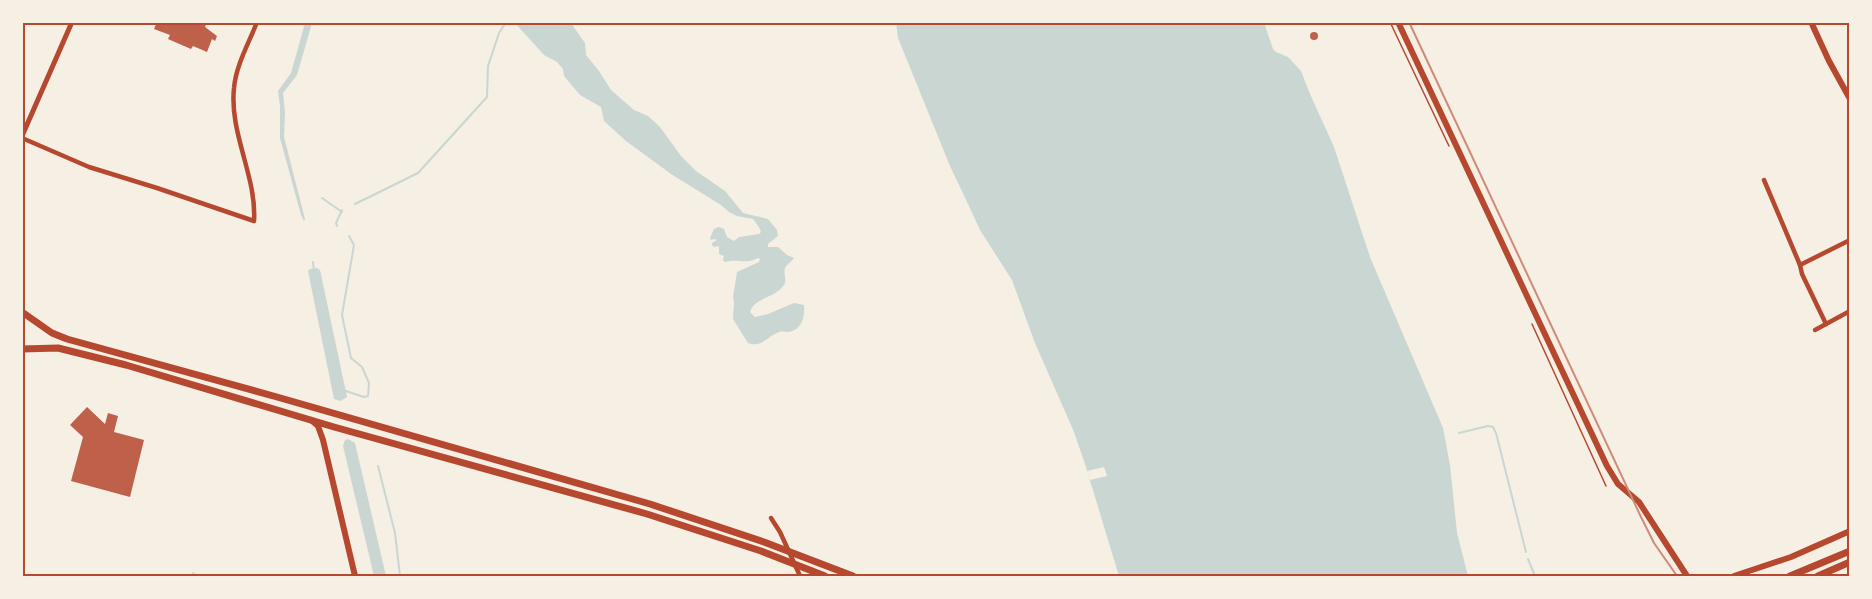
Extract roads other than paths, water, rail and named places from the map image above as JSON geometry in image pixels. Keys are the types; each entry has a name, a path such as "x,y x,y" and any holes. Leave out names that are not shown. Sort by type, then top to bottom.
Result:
{"main road":[{"path":"1398,22 1613,478 1622,489 1639,502 1687,576"},
{"path":"1810,22 1828,61 1850,99"},
{"path":"22,312 52,333 67,339 277,396 650,504 764,542 853,576"},
{"path":"22,350 50,347 64,349 214,390 647,514 761,551 825,576"},
{"path":"310,419 318,426 323,440 355,576"},
{"path":"323,440 327,431 334,426"},
{"path":"1734,576 1791,557 1850,531"},
{"path":"1790,576 1850,551"},
{"path":"1818,576 1850,562"}],"street":[{"path":"72,22 22,137 89,167 254,221 255,207 233,101 238,70 257,22"},
{"path":"1764,180 1802,274 1827,324"},
{"path":"1800,265 1850,240"},
{"path":"1815,330 1850,311"},
{"path":"771,518 800,576"}],"waterway":[{"path":"355,204 418,173 487,97 488,66 499,33 506,22"},
{"path":"322,198 342,212"},
{"path":"337,226 336,223 342,210"},
{"path":"343,390 364,397 368,396 369,383 362,367 351,358 342,315 354,245 349,236"},
{"path":"313,262 314,271"},
{"path":"1459,433 1488,426 1493,427 1526,552"},
{"path":"378,466 395,533 400,576"},
{"path":"1528,559 1535,576"},
{"path":"193,573 197,576"}],"railway":[{"path":"1409,22 1641,517 1654,543 1677,576"}]}
